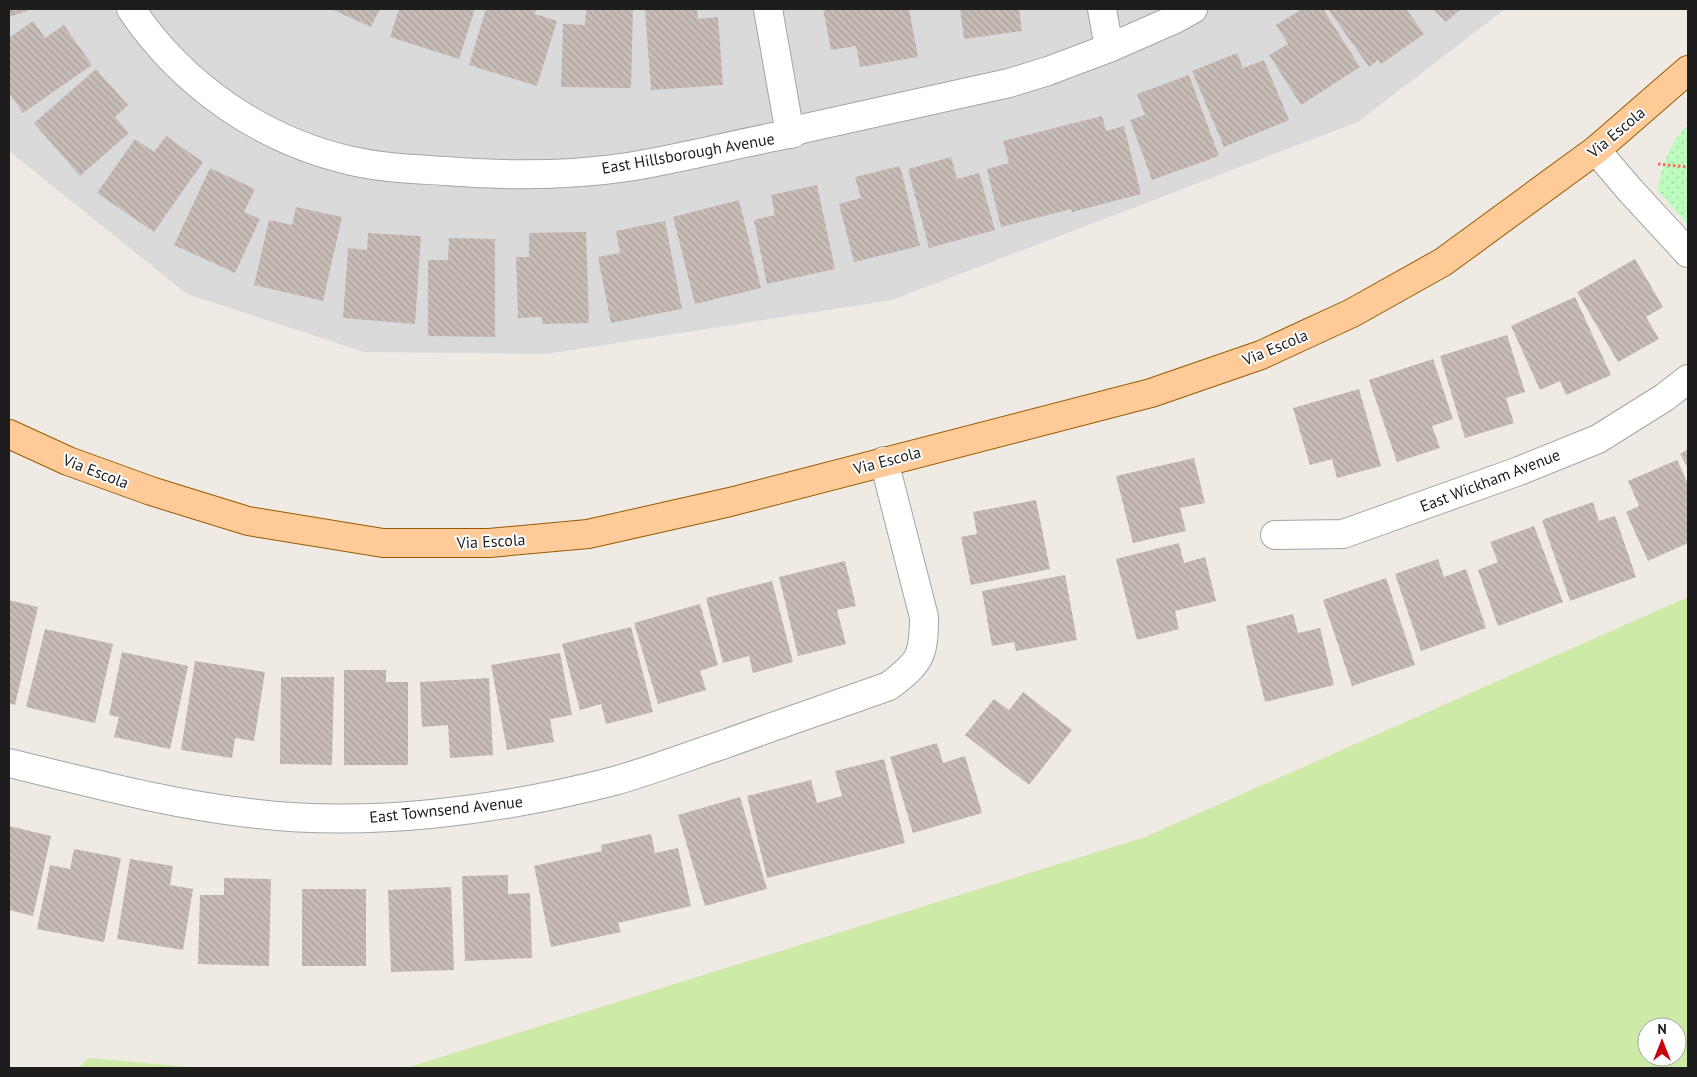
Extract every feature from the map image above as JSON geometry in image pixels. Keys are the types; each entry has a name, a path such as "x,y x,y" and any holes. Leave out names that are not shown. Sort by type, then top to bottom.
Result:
{"main road":[{"name":"Via Escola","path":"9,434 68,461 151,492 248,521 383,543 489,543 588,534 730,502 1151,393 1261,355 1352,313 1443,262 1596,150 1688,70"}],"street":[{"path":"768,9 790,134"},
{"path":"1102,9 1109,48"},
{"name":"East Hillsborough Avenue","path":"138,19 179,68 216,100 256,125 305,148 352,161 384,167 478,174 555,174 626,167 701,154 790,134 797,130 1009,83 1067,65 1173,20 1193,9"},
{"path":"1596,150 1688,253"},
{"name":"East Wickham Avenue","path":"1275,535 1343,534 1518,472 1598,439 1665,397 1688,379"},
{"name":"East Townsend Avenue","path":"9,763 173,802 250,814 323,819 468,810 532,800 615,780 687,757 889,686 908,672 919,657 924,638 924,617 884,461"}],"path":[{"path":"1658,164 1688,167"}],"shaded area":[{"path":"9,9 1505,9 1358,122 892,300 546,354 364,352 187,294 9,151"}],"green space":[{"path":"1688,125 1688,225 1658,191 1667,155 1676,139"},
{"path":"1688,597 1688,1068 406,1068 1145,837"},
{"path":"89,1058 200,1068 78,1068"}],"building":[{"path":"9,9 26,9 27,11 9,17"},
{"path":"331,9 380,9 371,27"},
{"path":"399,9 475,9 459,59 390,37"},
{"path":"486,9 536,9 535,14 557,21 537,86 469,65"},
{"path":"586,9 633,9 631,88 561,87 563,24 585,25"},
{"path":"645,9 697,9 698,19 718,17 723,85 651,90"},
{"path":"823,9 909,9 918,57 860,67 856,46 831,50"},
{"path":"960,9 1019,9 1022,31 964,39"},
{"path":"1302,9 1323,9 1360,67 1301,105 1269,55 1288,44 1276,25"},
{"path":"1328,9 1406,9 1424,34 1381,64 1378,60 1369,67"},
{"path":"1433,9 1461,9 1446,22"},
{"path":"33,21 45,38 64,25 92,65 23,113 9,93 9,38"},
{"path":"1237,53 1243,68 1264,60 1289,120 1224,147 1192,71"},
{"path":"96,69 128,105 115,117 129,133 80,176 34,123"},
{"path":"1189,75 1219,156 1152,180 1130,120 1145,115 1137,94"},
{"path":"1102,116 1106,131 1124,126 1141,194 1072,212 1071,209 1001,227 987,169 1009,163 1003,141"},
{"path":"166,136 203,162 154,232 97,193 135,139 154,152"},
{"path":"951,157 957,179 979,173 995,230 929,248 908,169"},
{"path":"900,166 920,246 854,262 839,204 861,198 855,177"},
{"path":"210,168 255,189 244,212 260,219 235,273 174,245"},
{"path":"817,185 835,269 767,284 754,220 775,215 771,195"},
{"path":"739,200 761,288 695,304 673,217"},
{"path":"296,207 342,217 323,301 254,285 269,220 292,225"},
{"path":"665,221 682,309 611,323 598,257 620,253 616,231"},
{"path":"586,232 589,323 542,324 542,317 518,318 516,257 529,257 529,233"},
{"path":"368,233 421,236 415,324 343,318 348,248 367,250"},
{"path":"449,238 495,239 495,337 428,336 428,260 448,260"},
{"path":"1635,259 1663,307 1646,317 1659,339 1618,362 1577,292"},
{"path":"1575,297 1611,375 1566,395 1560,381 1540,390 1511,326"},
{"path":"1507,335 1525,392 1506,398 1514,423 1465,438 1440,356"},
{"path":"1433,359 1453,419 1432,426 1440,448 1397,462 1369,380"},
{"path":"1359,389 1381,466 1337,478 1332,459 1310,465 1293,408"},
{"path":"1688,449 1688,468 1680,454"},
{"path":"1194,458 1205,503 1180,508 1186,531 1133,543 1116,476"},
{"path":"1677,460 1688,484 1688,543 1648,561 1626,512 1639,506 1628,481"},
{"path":"1036,500 1050,569 971,585 961,537 977,534 973,512"},
{"path":"1593,502 1599,521 1615,516 1636,577 1570,601 1542,520"},
{"path":"1534,526 1563,602 1498,626 1478,570 1498,562 1490,542"},
{"path":"1179,543 1184,563 1205,557 1216,601 1175,611 1179,629 1137,640 1116,559"},
{"path":"1438,559 1444,577 1466,569 1486,628 1421,651 1395,574"},
{"path":"845,561 856,606 837,610 846,644 798,656 779,577"},
{"path":"1065,575 1077,640 1016,651 1014,642 992,646 982,591"},
{"path":"1386,578 1415,665 1352,686 1323,600"},
{"path":"772,581 793,662 753,673 749,656 723,663 706,598"},
{"path":"9,600 38,607 15,705 9,703"},
{"path":"700,604 718,665 700,671 706,690 658,704 634,623"},
{"path":"1293,614 1298,633 1320,628 1334,685 1265,702 1246,626"},
{"path":"631,627 653,712 606,724 601,704 580,710 562,644"},
{"path":"45,629 113,644 95,723 26,707"},
{"path":"122,652 188,666 170,749 114,737 119,717 109,715"},
{"path":"560,653 572,715 550,719 554,742 507,750 491,665"},
{"path":"195,661 265,672 254,741 235,738 232,758 181,750"},
{"path":"344,670 386,670 386,682 408,682 408,765 344,765"},
{"path":"281,677 334,677 332,765 280,764"},
{"path":"489,678 493,755 450,758 448,725 422,727 420,682"},
{"path":"1023,692 1072,730 1029,785 965,735 994,699 1009,710"},
{"path":"937,743 943,763 965,756 982,813 913,833 890,757"},
{"path":"884,759 905,843 767,878 747,796 811,780 817,803 842,796 835,771"},
{"path":"740,797 767,889 705,906 678,815"},
{"path":"9,826 51,836 33,916 9,910"},
{"path":"651,834 655,853 678,848 691,906 618,923 621,932 551,947 534,866 602,851 601,845"},
{"path":"74,849 121,858 104,942 37,929 50,865 70,869"},
{"path":"130,859 173,866 170,885 193,889 183,950 117,939"},
{"path":"508,875 508,894 530,893 532,958 465,961 462,876"},
{"path":"224,878 271,879 269,966 198,964 200,895 224,895"},
{"path":"451,887 454,970 391,972 388,890"},
{"path":"302,889 366,889 366,966 302,966"}]}
